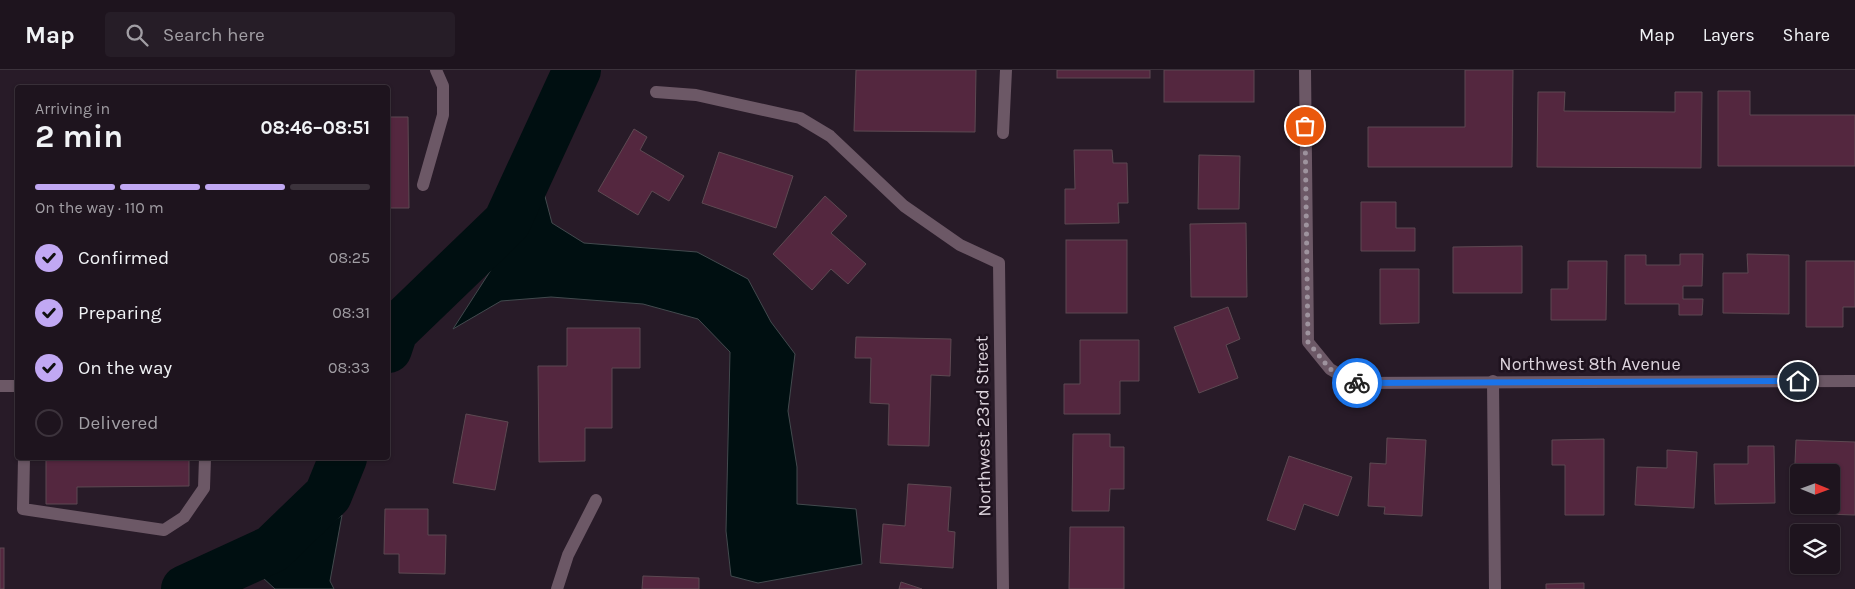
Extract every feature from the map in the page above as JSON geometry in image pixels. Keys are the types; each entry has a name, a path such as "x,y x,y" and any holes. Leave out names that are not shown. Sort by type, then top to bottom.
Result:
{"street":[{"path":"423,185 443,114 443,86 436,70"},
{"path":"1003,133 1006,70"},
{"name":"Northwest 8th Avenue","path":"1305,70 1308,342 1330,369 1354,383 1855,381"},
{"name":"Northwest 23rd Street","path":"656,92 696,95 800,118 830,136 904,206 960,246 999,263 1003,589"},
{"path":"1493,381 1495,589"},
{"path":"0,386 15,386"},
{"path":"24,460 23,509 164,530 184,516 204,488 205,460"},
{"path":"557,589 568,555 596,500"}],"shaded area":[{"path":"543,189 552,223 584,243 697,252 748,279 771,322 795,354 788,411 797,467 797,504 856,509 862,564 758,583 731,576 726,531 730,352 698,319 643,304 551,297 501,301 453,329"},
{"path":"342,515 330,581 334,589 275,589 262,577"}],"building":[{"path":"856,70 976,70 975,132 854,131"},
{"path":"1057,70 1150,70 1150,78 1057,78"},
{"path":"1164,70 1254,70 1254,102 1164,102"},
{"path":"1465,70 1513,70 1512,167 1368,167 1368,127 1465,127"},
{"path":"1718,91 1750,91 1750,115 1855,115 1855,166 1718,166"},
{"path":"1538,92 1565,92 1564,111 1675,112 1675,92 1702,92 1701,168 1537,167"},
{"path":"390,117 408,117 409,208 390,208"},
{"path":"634,129 647,137 640,150 684,176 669,201 652,191 638,215 598,191"},
{"path":"1074,150 1112,150 1113,163 1127,163 1128,203 1118,203 1119,223 1065,224 1065,189 1075,189"},
{"path":"719,152 793,176 776,228 702,203"},
{"path":"1199,155 1240,156 1239,209 1198,209"},
{"path":"825,196 847,216 831,233 866,264 848,284 831,269 812,290 773,254"},
{"path":"1361,202 1396,202 1396,228 1415,228 1415,251 1361,251"},
{"path":"1246,223 1247,297 1191,297 1190,224"},
{"path":"1066,240 1127,240 1127,313 1066,313"},
{"path":"1522,246 1522,293 1453,293 1453,247"},
{"path":"1680,254 1703,254 1702,286 1683,286 1683,299 1703,299 1702,315 1679,315 1679,304 1625,304 1625,255 1646,255 1646,265 1680,265"},
{"path":"1747,254 1789,255 1789,314 1723,313 1723,273 1748,273"},
{"path":"1568,261 1607,261 1606,320 1551,320 1551,289 1568,289"},
{"path":"1806,261 1855,261 1855,307 1843,307 1843,327 1806,327"},
{"path":"1380,269 1419,269 1419,323 1380,324"},
{"path":"1228,307 1240,339 1226,345 1238,378 1199,393 1174,327"},
{"path":"567,328 640,328 640,368 612,368 612,428 585,428 585,461 539,462 538,366 567,366"},
{"path":"856,337 951,339 950,376 931,375 929,446 888,445 889,404 870,403 871,358 855,358"},
{"path":"1080,340 1139,340 1139,381 1120,381 1120,414 1064,414 1064,384 1080,384"},
{"path":"466,414 508,422 495,490 453,483"},
{"path":"1073,434 1110,434 1110,447 1124,447 1124,489 1110,489 1109,511 1072,511"},
{"path":"1387,438 1426,440 1422,516 1384,514 1385,507 1368,506 1370,463 1386,464"},
{"path":"1604,439 1604,515 1565,515 1565,465 1552,465 1552,440"},
{"path":"1796,440 1855,442 1855,515 1824,514 1840,514 1840,464 1795,464"},
{"path":"1748,446 1774,446 1775,503 1715,504 1714,464 1748,464"},
{"path":"1667,450 1697,452 1694,508 1635,505 1637,467 1667,468"},
{"path":"1289,456 1352,477 1338,516 1304,504 1295,530 1267,520"},
{"path":"46,460 189,460 189,486 77,487 77,504 46,504"},
{"path":"908,484 951,487 948,531 955,532 953,568 880,563 883,524 905,526"},
{"path":"385,509 428,509 428,535 446,535 445,574 399,573 399,554 384,554"},
{"path":"1070,527 1124,527 1124,589 1069,589"},
{"path":"0,548 4,548 4,589 0,589"},
{"path":"643,576 699,578 699,589 642,589"},
{"path":"901,582 922,589 899,589"},
{"path":"1584,583 1584,589 1546,589 1546,584"}],"waterway":[{"path":"390,343 394,331 507,222 577,70"},
{"path":"185,589 272,549 328,495 342,460"}],"way so far":[{"path":"1305,126 1306,311 1308,342 1330,369 1357,383"}],"route":[{"path":"1357,383 1798,381"}]}
